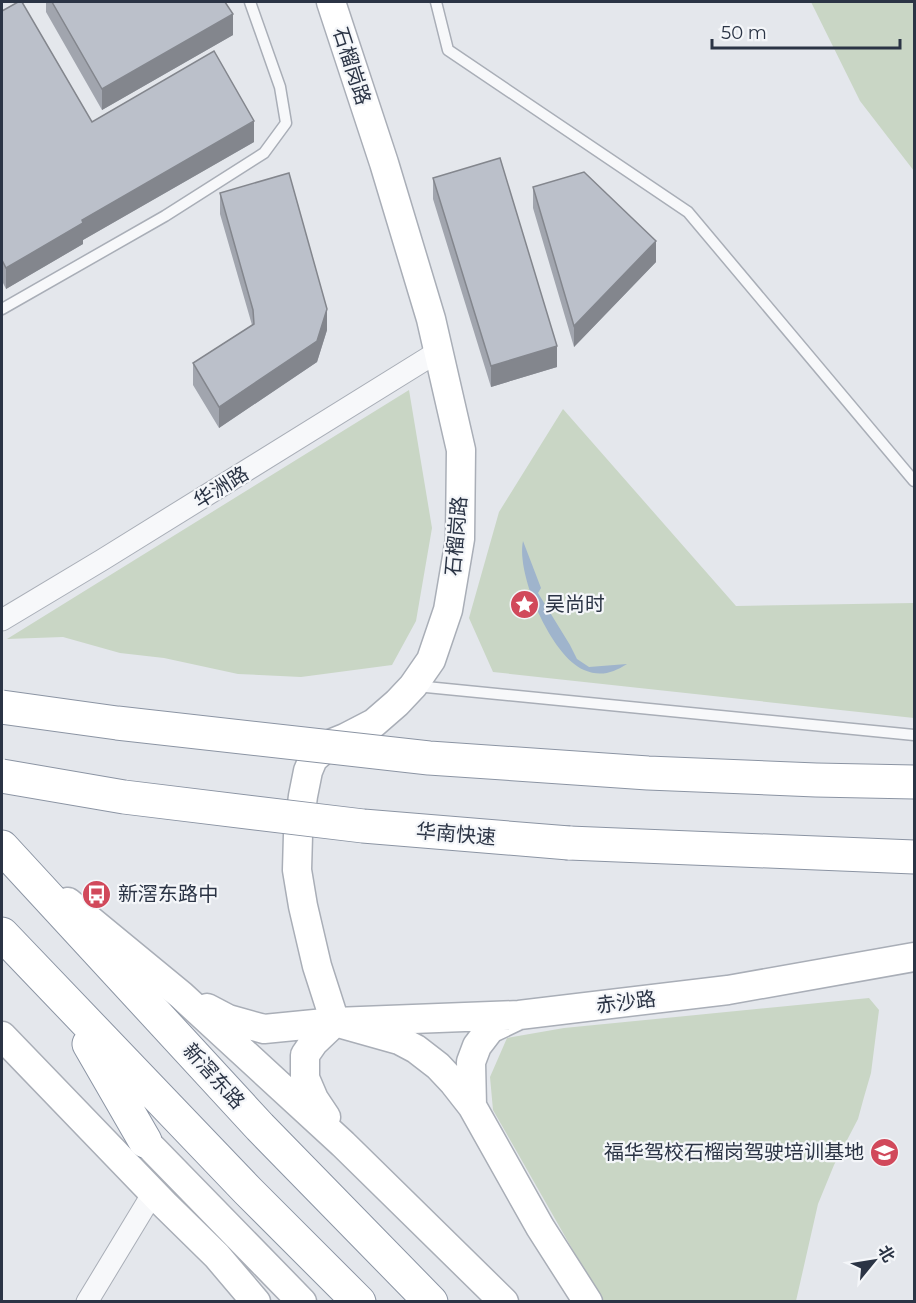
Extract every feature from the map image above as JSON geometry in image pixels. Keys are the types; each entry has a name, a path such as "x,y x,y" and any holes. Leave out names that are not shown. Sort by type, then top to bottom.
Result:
{"highway":[{"path":"2,707 117,723 429,758 659,773 915,782"},
{"name":"华南快速","path":"2,776 124,797 363,826 569,843 915,857"},
{"name":"新滘东路","path":"3,848 260,1127 431,1302"},
{"path":"2,934 240,1182 359,1302"},
{"path":"2,961 62,998 145,1141"}],"main road":[{"name":"石榴岗路","path":"331,2 431,319 461,450 460,539 448,610 431,660 413,686 397,703 374,723 330,744 313,759 308,771 298,835 297,870 317,966 335,1022"},
{"path":"3,848 181,994 344,1144 504,1302"},
{"name":"赤沙路","path":"181,994 228,1019 264,1029 335,1022 519,1015 728,990 915,957"},
{"path":"472,1106 471,1062 477,1046 490,1029 519,1015"},
{"path":"344,1144 314,1099 305,1078 305,1055 314,1042 335,1022 399,1040 417,1049 454,1083 472,1106 540,1227 588,1302"},
{"path":"2,1036 217,1256 256,1302"},
{"path":"145,1141 302,1302"}],"street":[{"name":"华洲路","path":"2,620 438,351"},
{"path":"87,1302 153,1193"}],"lane":[{"path":"2,309 165,216 264,153 286,123 280,87 250,2"},
{"path":"436,2 448,50 688,212 915,481"},
{"path":"413,686 915,735"}],"green space":[{"path":"811,2 914,2 914,171 860,101"},
{"path":"409,390 432,528 416,621 392,665 301,677 238,674 164,658 120,653 63,637 7,639"},
{"path":"563,409 736,606 914,603 914,718 493,672 469,618 499,512"},
{"path":"869,998 879,1010 871,1073 858,1119 834,1165 818,1204 796,1301 604,1301 493,1110 490,1077 507,1038 564,1028"}],"water":[{"path":"523,541 541,588 538,593 577,659 589,667 627,664 606,673 590,672 572,662 560,649 538,613 531,593 522,555"}],"building":[{"path":"22,2 92,122 214,51 254,121 82,220 83,223 6,268 2,260 2,11"},
{"path":"52,2 225,2 233,14 102,89"},
{"path":"500,158 557,346 491,366 433,178"},
{"path":"584,172 656,241 574,326 533,187"},
{"path":"289,173 327,309 317,341 219,407 193,363 254,324 253,310 220,193"}],"place":[{"name":"吴尚时","path":"524,604"},
{"name":"新滘东路中","path":"97,894"},
{"name":"福华驾校石榴岗驾驶培训基地","path":"885,1152"}]}
